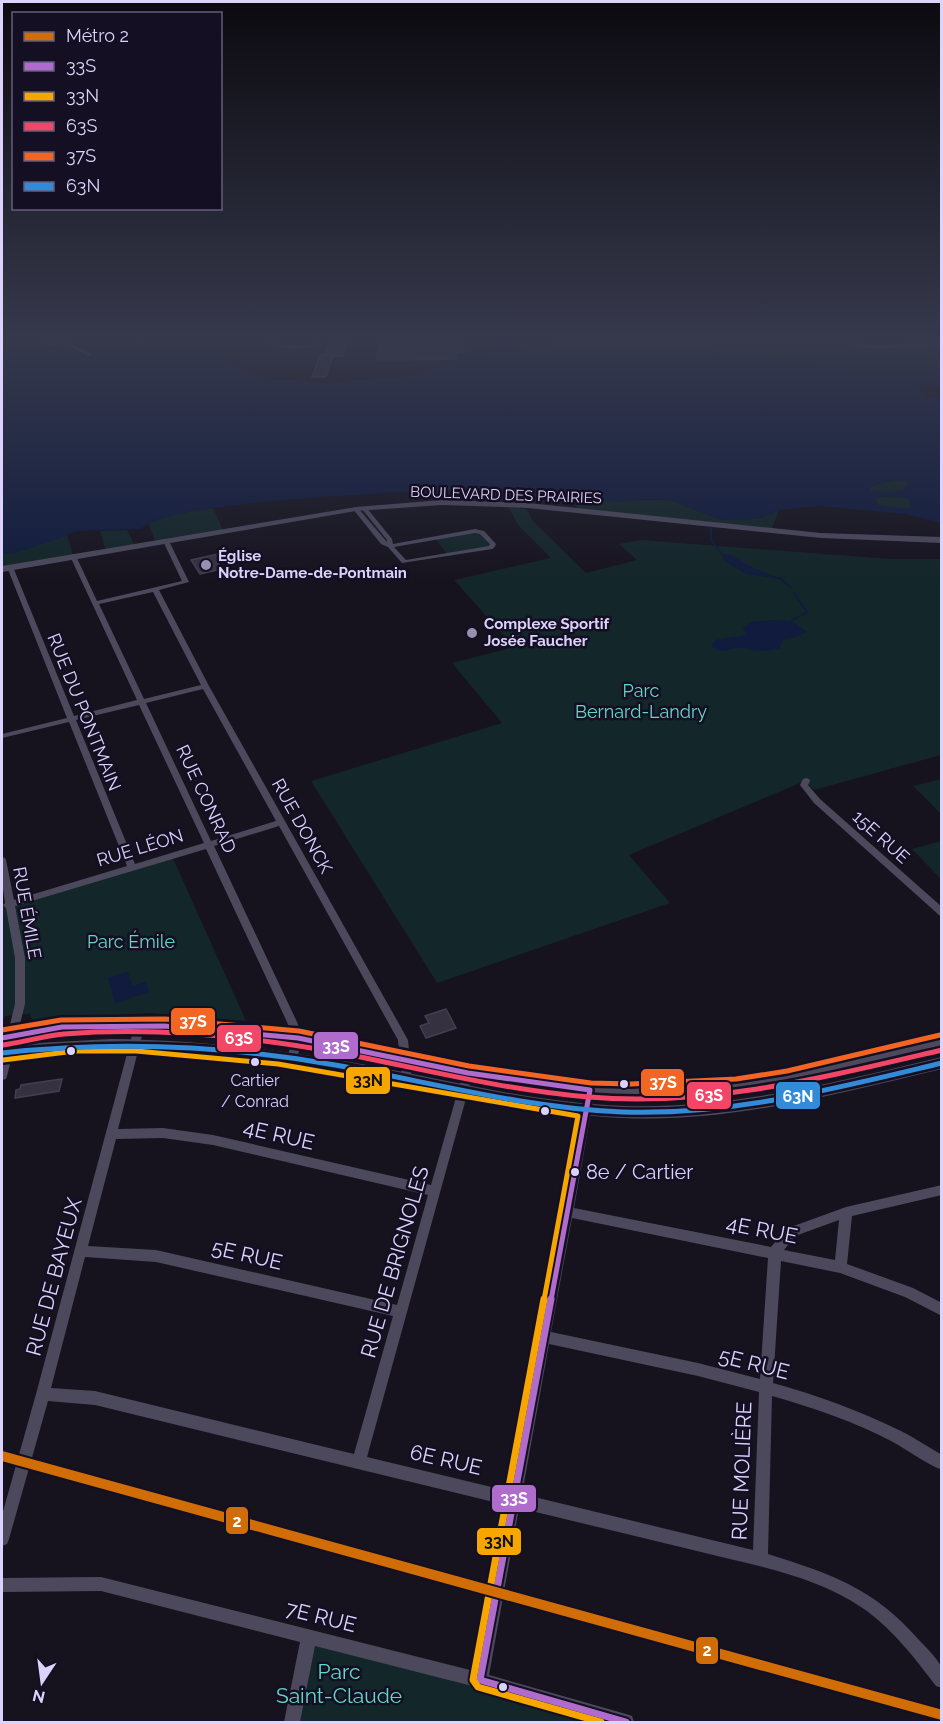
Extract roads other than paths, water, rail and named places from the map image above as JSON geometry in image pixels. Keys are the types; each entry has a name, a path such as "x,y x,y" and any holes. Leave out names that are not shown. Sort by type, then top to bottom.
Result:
{"street":[{"name":"BOULEVARD DES PRAIRIES","path":"6,568 360,508 446,503 538,507 771,531 942,540"},
{"path":"360,508 383,543 390,546 399,559 412,562 465,554 492,547 494,544 482,532 475,531 390,546"},
{"path":"96,603 156,591 186,582 166,542"},
{"name":"RUE CONRAD","path":"74,556 298,1038"},
{"name":"RUE DU PONTMAIN","path":"6,568 132,868"},
{"name":"RUE DONCK","path":"156,591 205,686 404,1040 407,1080"},
{"path":"2,736 71,721 205,686"},
{"name":"15E RUE","path":"806,781 804,785 817,801 942,913"},
{"name":"RUE LÉON","path":"8,904 281,823"},
{"name":"RUE ÉMILE","path":"2,860 8,904 20,958 20,1004 8,1037 2,1076"},
{"path":"8,1037 62,1027 140,1024 298,1038 468,1072 590,1090 678,1091 737,1086 788,1078 942,1042"},
{"name":"RUE DE BAYEUX","path":"2,1539 43,1394 140,1024"},
{"path":"292,1058 298,1038"},
{"path":"5,1052 74,1044 136,1043 292,1058 463,1091 586,1110 625,1112 737,1105 942,1063"},
{"name":"RUE DE BRIGNOLES","path":"359,1461 468,1072"},
{"path":"480,1680 590,1090"},
{"name":"4E RUE","path":"112,1134 163,1133 213,1140 435,1191"},
{"path":"775,1252 791,1232 846,1212 942,1190"},
{"name":"4E RUE","path":"567,1212 775,1252 840,1267 909,1292 942,1310"},
{"path":"840,1267 846,1212"},
{"name":"5E RUE","path":"81,1251 156,1256 401,1312"},
{"name":"RUE MOLIÈRE","path":"760,1559 766,1388 775,1252"},
{"name":"5E RUE","path":"544,1337 766,1388 832,1408 914,1444 942,1463"},
{"name":"6E RUE","path":"43,1394 95,1398 515,1498 760,1559 816,1576 865,1600 909,1638 942,1680"},
{"name":"7E RUE","path":"2,1585 101,1584 480,1680 626,1722"},
{"path":"292,1722 309,1636"}],"water":[{"path":"2,421 941,421 941,523 905,514 819,506 780,510 761,518 722,520 670,500 643,499 624,502 568,498 534,488 508,488 375,494 255,503 163,518 141,529 77,531 14,553 2,554","holes":["894,480 909,481 903,491 888,493 868,490 872,486","891,496 909,498 911,509 877,505 875,498"]},
{"path":"723,554 732,555 753,568 785,580 744,573 723,560"},
{"path":"791,621 807,632 783,639 780,648 769,650 738,648 722,651 711,645 716,640 746,635 743,627 752,622"},
{"path":"128,972 132,986 146,982 149,992 115,1003 108,978"}],"waterway":[{"path":"711,528 711,540 724,557"},
{"path":"780,578 790,587"},
{"path":"791,621 807,612 794,593"}],"metro line":[{"name":"2","path":"2,1456 942,1715"}],"place":[{"name":"Église Notre-Dame-de-Pontmain","path":"206,565"},
{"name":"Complexe Sportif Josée Faucher","path":"472,633"},
{"name":"Cartier / Conrad","path":"255,1062"},
{"name":"8e / Cartier","path":"575,1172"}],"park label":[{"name":"Parc Bernard-Landry","path":"641,701"},
{"name":"Parc Émile","path":"131,942"},
{"name":"Parc Saint-Claude","path":"339,1684"}]}
